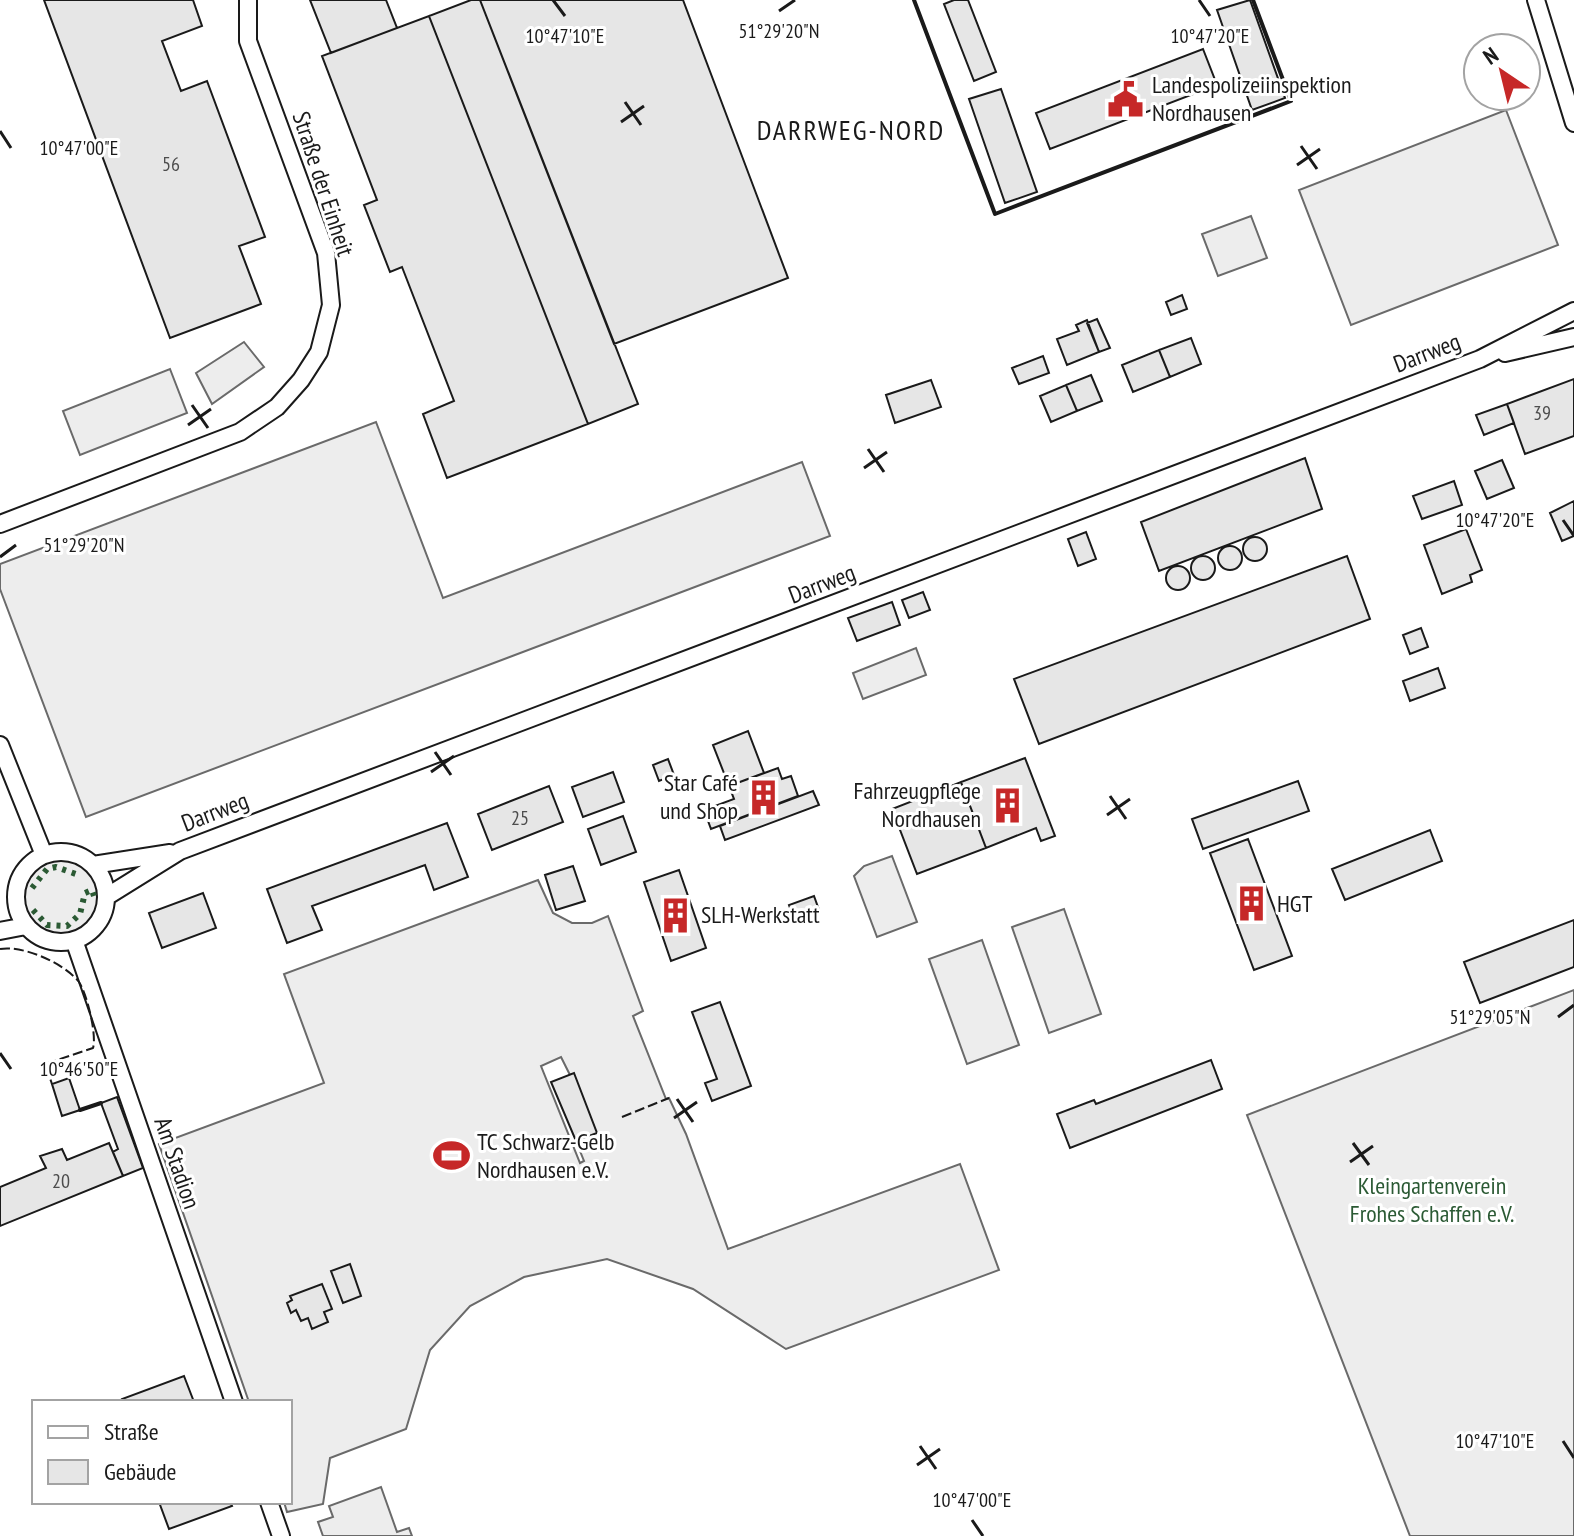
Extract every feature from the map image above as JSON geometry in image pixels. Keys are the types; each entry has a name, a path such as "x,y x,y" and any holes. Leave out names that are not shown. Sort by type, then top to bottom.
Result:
{"street":[{"name":"Straße der Einheit","path":"0,524 240,432 277,407 301,380 319,352 331,305 326,253 248,41 248,0"},
{"path":"1536,0 1574,123"},
{"name":"Darrweg","path":"74,940 97,924 106,897 180,851 1480,359 1574,311"},
{"name":"Darrweg","path":"1480,359 1574,337"},
{"path":"0,745 44,855 22,873 7,900 16,907 26,926 48,940 74,940"},
{"name":"Darrweg","path":"44,855 70,853 93,865 180,851"},
{"path":"93,865 100,874 106,897"},
{"path":"0,931 26,926"},
{"name":"Am Stadion","path":"74,940 233,1400"},
{"path":"270,1504 281,1536"}],"shaded area":[{"path":"1507,112 1558,245 1351,325 1299,190"},
{"path":"1251,216 1267,258 1218,276 1202,234"},
{"path":"244,342 264,367 212,404 196,373"},
{"path":"170,369 187,413 80,455 63,411"},
{"path":"376,422 443,598 802,462 830,536 86,817 0,589 0,564"},
{"path":"916,648 926,675 863,699 853,673"},
{"path":"892,856 917,922 877,937 854,876 864,866"},
{"path":"62,859 77,862 89,870 97,882 100,897 97,912 89,924 77,932 62,935 47,932 35,924 27,912 24,897 27,882 35,870 47,862"},
{"path":"538,880 553,913 572,923 592,923 608,916 643,1011 633,1016 666,1099 669,1098 686,1134 728,1249 960,1164 999,1270 786,1349 693,1289 607,1259 524,1277 470,1306 430,1350 406,1429 330,1458 323,1504 287,1512 285,1504 292,1504 292,1400 248,1400 159,1144 324,1083 284,974","holes":["561,1057 570,1075 574,1074 576,1141 584,1161 580,1163 541,1066"]},
{"path":"1064,909 1101,1014 1049,1033 1012,927"},
{"path":"982,940 1019,1045 967,1064 929,959"},
{"name":"Kleingartenverein Frohes Schaffen e.V.","path":"1574,990 1574,1536 1410,1536 1247,1115"},
{"path":"381,1487 397,1532 409,1528 412,1536 323,1536 318,1522 333,1517 329,1506"}],"building":[{"path":"44,0 193,0 202,26 162,41 181,91 207,81 265,237 239,246 261,304 170,338"},
{"path":"310,0 386,0 397,28 331,53"},
{"path":"471,0 480,0 638,404 588,424 429,16"},
{"path":"480,0 683,0 788,278 614,344"},
{"path":"968,0 996,72 974,81 944,4"},
{"path":"1250,0 1285,98 1252,110 1217,10"},
{"path":"429,16 588,424 447,478 423,414 454,401 402,267 390,272 364,205 377,200 322,56"},
{"name":"Landespolizeiinspektion Nordhausen","path":"1203,49 1217,85 1050,149 1036,113"},
{"path":"1001,89 1037,192 1005,203 969,99"},
{"path":"1182,295 1187,309 1171,315 1166,302"},
{"path":"1097,319 1110,348 1099,352 1087,323"},
{"path":"1087,320 1099,352 1067,365 1057,339 1079,331 1076,325"},
{"path":"1191,338 1201,364 1170,377 1159,350"},
{"path":"1159,350 1170,377 1133,392 1122,365"},
{"path":"1043,356 1049,373 1019,384 1012,368"},
{"path":"1091,375 1102,401 1077,411 1066,385"},
{"path":"1574,379 1574,436 1525,454 1507,404"},
{"path":"931,380 941,407 895,423 886,395"},
{"path":"1066,385 1077,411 1051,422 1040,396"},
{"path":"1507,404 1514,423 1484,435 1476,415"},
{"path":"1305,458 1322,509 1159,571 1141,522"},
{"path":"1502,460 1514,488 1487,499 1475,471"},
{"path":"1454,481 1462,505 1422,519 1413,496"},
{"path":"1574,501 1574,536 1562,541 1550,513"},
{"path":"1466,529 1482,570 1470,575 1472,582 1442,594 1424,545"},
{"path":"1086,532 1096,559 1078,566 1068,539"},
{"path":"1255,537 1264,540 1267,549 1264,558 1255,561 1246,558 1243,549 1246,540"},
{"path":"1230,546 1239,549 1242,558 1239,567 1230,570 1221,567 1218,558 1221,549"},
{"path":"1203,556 1214,563 1215,568 1208,579 1203,580 1192,573 1191,568 1198,557"},
{"path":"1347,556 1370,619 1039,744 1014,679"},
{"path":"1178,566 1187,569 1190,578 1187,587 1178,590 1169,587 1166,578 1169,569"},
{"path":"923,592 930,610 909,618 902,600"},
{"path":"892,602 900,625 857,641 848,618"},
{"path":"1421,628 1428,647 1410,654 1403,635"},
{"path":"1438,668 1445,688 1410,701 1403,681"},
{"path":"748,731 764,773 729,786 713,745"},
{"name":"Fahrzeugpflege Nordhausen","path":"1025,758 1055,836 1041,841 1036,828 986,848 961,782"},
{"path":"668,759 674,775 659,781 653,765"},
{"name":"Star Café und Shop","path":"778,768 782,779 791,776 798,796 711,829 704,810 734,799 729,786"},
{"path":"613,772 624,802 583,817 572,787"},
{"path":"1298,781 1309,811 1203,849 1192,819"},
{"path":"961,782 986,848 917,874 892,809"},
{"path":"549,786 563,822 492,850 478,814"},
{"path":"813,791 819,805 725,840 720,826"},
{"path":"623,816 636,852 601,865 588,829"},
{"path":"447,823 468,877 434,890 425,865 312,906 322,930 287,943 267,889"},
{"path":"1430,830 1442,861 1345,900 1332,869"},
{"name":"HGT","path":"1248,839 1292,956 1254,970 1210,853"},
{"path":"573,866 585,901 556,910 545,875"},
{"name":"SLH-Werkstatt","path":"679,870 706,948 671,961 644,882"},
{"path":"203,893 216,928 162,948 149,913"},
{"path":"814,896 819,910 794,919 789,905"},
{"path":"1574,920 1574,967 1480,1003 1464,962"},
{"path":"720,1002 751,1086 712,1101 705,1083 717,1079 692,1012"},
{"path":"1211,1060 1222,1089 1070,1148 1057,1114 1094,1100 1096,1104"},
{"path":"574,1073 597,1133 576,1141 551,1082"},
{"path":"69,1078 80,1110 62,1116 52,1084"},
{"path":"117,1097 143,1168 123,1176 113,1152 118,1149 101,1103"},
{"path":"109,1143 123,1176 0,1226 0,1187 46,1168 40,1156 62,1149 67,1160"},
{"path":"350,1264 361,1296 343,1303 331,1271"},
{"path":"322,1284 332,1309 324,1312 328,1322 312,1329 308,1318 301,1321 296,1310 291,1313 287,1303 292,1300 290,1296"},
{"path":"184,1376 193,1400 122,1400"},
{"path":"160,1504 232,1506 169,1529"}],"hedge":[{"path":"32,888 47,869 56,867 76,874 79,870"},
{"path":"33,910 47,925 67,926 80,914 85,893 92,890 94,896"}],"fence":[{"path":"0,949 31,953 64,968 79,982 85,996 92,1025 93,1048 45,1064 52,1084"},
{"path":"622,1117 669,1098"}],"wall":[{"path":"914,0 995,214 1291,101 1253,0"},
{"path":"80,1110 101,1103"}],"place":[{"name":"Landespolizeiinspektion Nordhausen","path":"1126,99"},
{"name":"Star Café und Shop","path":"764,797"},
{"name":"Fahrzeugpflege Nordhausen","path":"1007,805"},
{"name":"HGT","path":"1251,904"},
{"name":"SLH-Werkstatt","path":"675,915"},
{"name":"TC Schwarz-Gelb Nordhausen e.V.","path":"451,1156"}],"district":[{"name":"DARRWEG-NORD","path":"851,130"}]}
